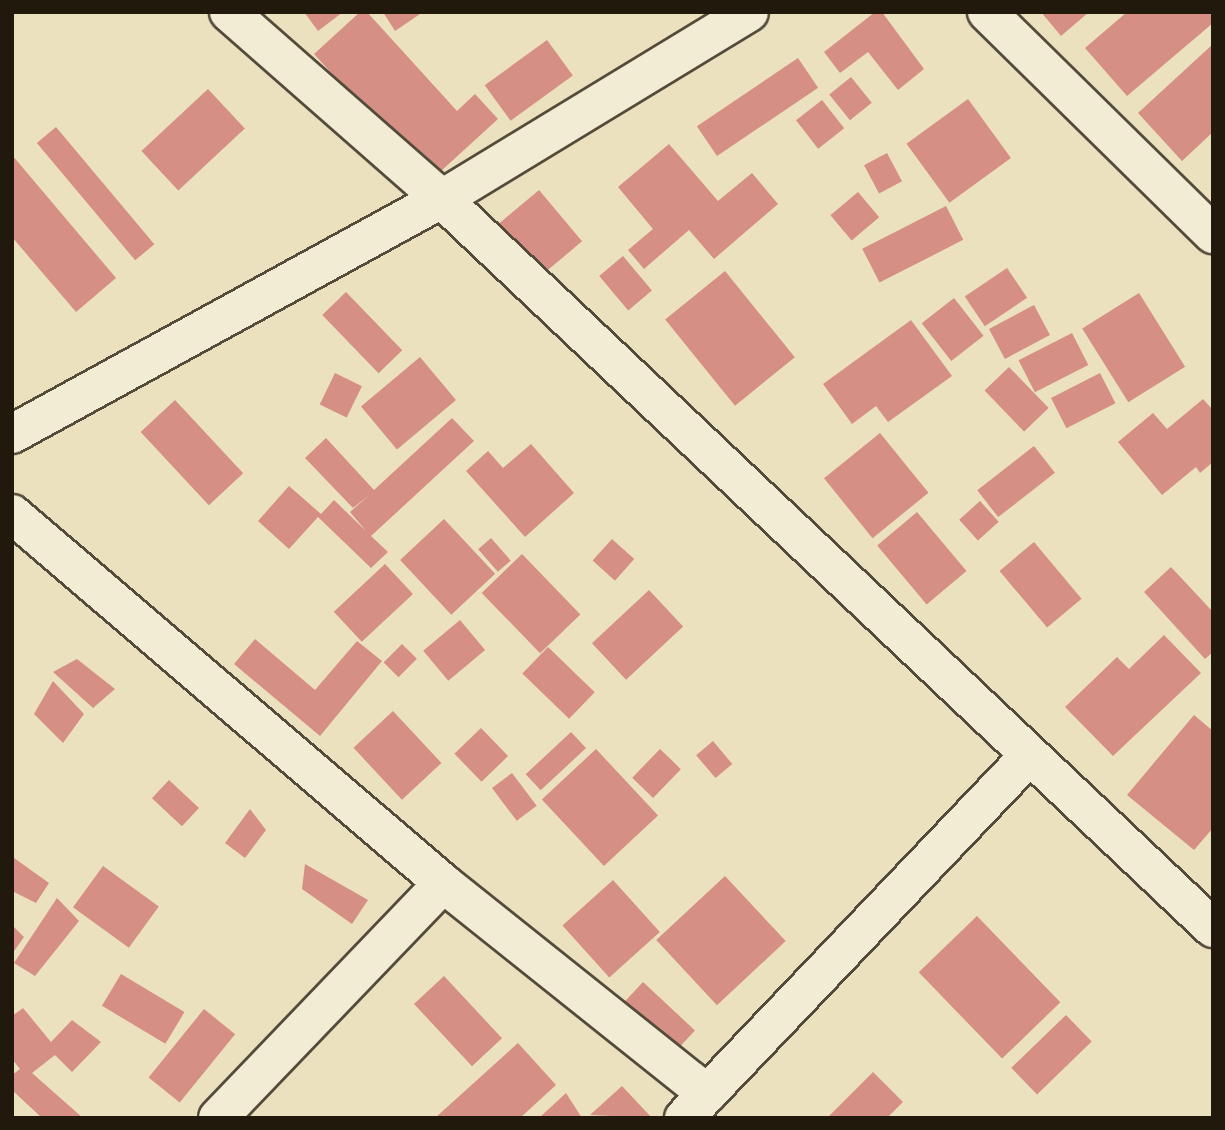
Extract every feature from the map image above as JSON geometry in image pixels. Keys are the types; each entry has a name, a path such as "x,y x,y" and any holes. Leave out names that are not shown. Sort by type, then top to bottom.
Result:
{"street":[{"path":"229,12 442,199 1213,928"},
{"path":"12,433 442,199 749,12"},
{"path":"987,12 1213,234"},
{"path":"12,514 443,884 696,1106 1030,755"},
{"path":"231,1113 443,884"}],"building":[{"path":"304,12 343,12 318,31"},
{"path":"360,12 367,12 457,111 475,94 498,119 430,181 314,54"},
{"path":"383,12 423,12 395,31"},
{"path":"875,12 882,12 924,69 898,90 868,52 840,73 824,52"},
{"path":"1041,12 1089,12 1061,36"},
{"path":"1127,12 1213,12 1213,23 1127,96 1085,48"},
{"path":"547,40 573,76 511,121 485,85"},
{"path":"1213,44 1213,132 1182,161 1138,113"},
{"path":"798,58 818,88 717,156 697,126"},
{"path":"851,77 872,103 850,120 829,95"},
{"path":"208,89 245,128 178,191 141,151"},
{"path":"968,99 1011,158 949,203 907,144"},
{"path":"822,100 844,128 818,149 796,120"},
{"path":"56,127 154,244 135,260 37,143"},
{"path":"669,144 718,201 752,173 778,204 714,259 689,230 644,269 628,250 653,229 618,187"},
{"path":"887,153 902,181 879,193 864,165"},
{"path":"12,155 116,278 76,312 12,237"},
{"path":"539,190 582,241 538,279 495,227"},
{"path":"858,192 879,217 852,240 830,215"},
{"path":"946,206 963,240 879,283 862,249"},
{"path":"623,256 652,290 628,310 599,276"},
{"path":"1007,268 1027,298 985,326 965,297"},
{"path":"725,271 795,357 735,406 665,319"},
{"path":"346,292 402,350 379,373 322,315"},
{"path":"1139,293 1185,367 1128,402 1082,329"},
{"path":"954,298 984,336 951,361 922,323"},
{"path":"1034,305 1050,335 1005,359 989,329"},
{"path":"911,320 952,376 888,422 876,406 852,424 823,384"},
{"path":"1072,333 1088,365 1035,392 1019,360"},
{"path":"420,357 456,400 397,449 361,406"},
{"path":"1009,367 1049,408 1024,432 985,391"},
{"path":"335,373 362,386 347,418 320,404"},
{"path":"1100,373 1115,403 1066,428 1051,398"},
{"path":"1203,399 1213,410 1213,462 1200,473 1196,467 1162,495 1118,442 1153,413 1167,429"},
{"path":"175,400 243,473 209,505 141,432"},
{"path":"452,418 474,441 371,536 388,552 371,568 318,517 289,549 258,521 289,486 321,514 334,500 366,531 350,512 368,496 353,508 305,458 326,438 374,490"},
{"path":"880,433 928,493 873,538 824,478"},
{"path":"531,444 574,493 525,537 466,471 488,451 503,468"},
{"path":"1034,446 1055,473 998,517 977,490"},
{"path":"980,501 999,522 978,541 959,520"},
{"path":"917,512 966,571 927,604 877,545"},
{"path":"444,519 495,574 451,615 400,560"},
{"path":"491,538 511,561 498,572 478,549"},
{"path":"612,539 634,559 615,581 593,561"},
{"path":"1034,542 1082,599 1047,628 1000,571"},
{"path":"522,554 580,614 540,653 482,593"},
{"path":"385,564 413,594 362,642 334,612"},
{"path":"1171,567 1213,612 1213,652 1205,659 1144,592"},
{"path":"649,590 683,627 626,680 592,643"},
{"path":"460,620 485,650 448,681 423,651"},
{"path":"1164,635 1201,673 1113,756 1065,707 1117,657 1129,669"},
{"path":"255,639 315,690 357,641 382,661 320,736 234,664"},
{"path":"402,644 417,659 398,677 384,662"},
{"path":"548,647 595,692 569,719 522,674"},
{"path":"77,659 115,689 93,708 53,672"},
{"path":"53,681 84,714 63,743 34,714"},
{"path":"393,711 441,763 402,800 354,748"},
{"path":"1194,715 1213,731 1213,828 1194,850 1127,795"},
{"path":"481,728 508,756 481,782 454,754"},
{"path":"571,732 586,748 541,790 526,774"},
{"path":"713,741 732,764 715,778 696,755"},
{"path":"596,749 658,816 604,866 542,799"},
{"path":"660,749 681,769 653,798 632,778"},
{"path":"512,773 537,806 517,821 492,788"},
{"path":"169,780 199,808 182,826 152,798"},
{"path":"250,809 266,830 245,858 225,843"},
{"path":"14,858 49,883 36,903 12,891"},
{"path":"305,864 368,900 352,924 302,889"},
{"path":"103,866 159,907 129,948 73,907"},
{"path":"725,876 786,941 717,1005 656,940"},
{"path":"613,880 660,932 609,978 562,926"},
{"path":"57,898 79,921 35,976 14,963"},
{"path":"977,916 1060,1002 1002,1059 919,972"},
{"path":"12,925 24,937 12,954"},
{"path":"121,974 184,1012 165,1044 102,1006"},
{"path":"444,976 502,1038 472,1066 414,1004"},
{"path":"643,982 695,1030 666,1061 614,1013"},
{"path":"23,1008 51,1042 72,1020 101,1042 72,1072 55,1055 32,1073 83,1118 42,1118 12,1090 12,1075 20,1069 12,1059 12,1016"},
{"path":"204,1009 235,1034 180,1103 149,1077"},
{"path":"1066,1015 1092,1042 1037,1094 1011,1068"},
{"path":"518,1043 556,1085 520,1118 435,1118"},
{"path":"873,1072 903,1102 887,1118 827,1118"},
{"path":"622,1086 652,1118 590,1115"},
{"path":"566,1093 582,1118 539,1118"}]}
